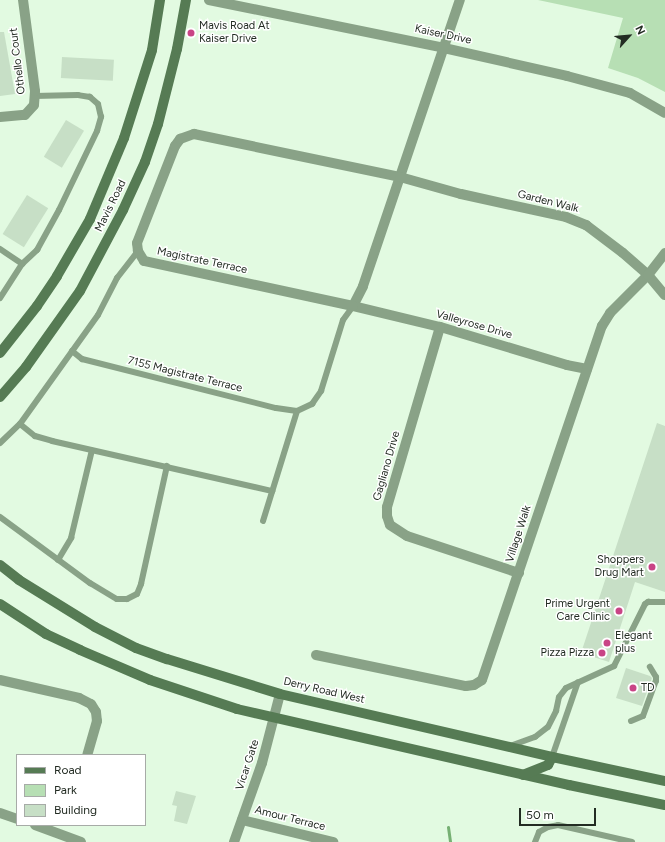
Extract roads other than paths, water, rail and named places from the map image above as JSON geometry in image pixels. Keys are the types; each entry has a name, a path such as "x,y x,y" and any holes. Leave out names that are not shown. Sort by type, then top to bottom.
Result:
{"main road":[{"name":"Mavis Road","path":"0,353 37,306 57,276 90,219 124,138 152,50 160,0"},
{"name":"Mavis Road","path":"0,397 26,366 80,291 123,210 145,162 158,124 177,49 186,0"},
{"name":"Derry Road West","path":"0,565 20,580 95,627 136,648 167,659 280,694 507,747 665,781"},
{"path":"0,604 46,634 150,680 237,709 523,775 665,805"},
{"path":"523,775 548,765 552,757"}],"street":[{"name":"Othello Court","path":"0,117 24,115 34,105 23,0"},
{"name":"Kaiser Drive","path":"209,0 444,48 567,76 630,93 665,113"},
{"path":"353,306 363,286 460,0"},
{"path":"138,251 137,243 175,146 180,139 186,136 194,134 400,177"},
{"name":"Garden Walk","path":"400,177 461,194 572,220 586,225 623,253 648,275 665,295"},
{"name":"Magistrate Terrace","path":"138,251 144,261 353,306"},
{"name":"Village Walk","path":"316,655 466,686 474,685 482,680 602,326 610,313 648,275 665,253"},
{"name":"Valleyrose Drive","path":"353,306 440,327 567,365 587,369"},
{"name":"Gagliano Drive","path":"440,327 388,507 387,516 390,525 407,536 519,573"},
{"path":"0,680 79,698 90,704 96,712 97,721 86,754"},
{"name":"Vicar Gate","path":"234,842 262,763 280,694"},
{"path":"0,813 16,819"},
{"name":"Amour Terrace","path":"242,820 333,842"},
{"path":"41,826 63,830 81,842"}],"lane":[{"path":"0,298 22,264 37,250 56,217 97,131 101,117 98,104 90,97 78,95 34,96"},
{"path":"0,249 22,264"},
{"path":"0,444 20,424 98,315 117,278 138,251"},
{"path":"263,521 298,411 312,404 321,391 343,320 353,306"},
{"name":"7155 Magistrate Terrace","path":"72,351 82,360 276,408 298,411"},
{"path":"20,424 35,436 272,492"},
{"path":"58,560 71,538 92,450"},
{"path":"0,517 90,583 117,599 127,600 138,594 147,560 167,466"},
{"path":"507,747 541,734 553,719 559,697 566,688 614,666 645,604 648,602 665,602"},
{"path":"631,721 643,716 656,681 656,677 650,667"},
{"path":"552,757 578,682"},
{"path":"536,842 540,832 548,827 558,825 632,842"}],"waterway":[{"path":"448,827 450,842"}],"place":[{"name":"Mavis Road At Kaiser Drive","path":"191,33"},
{"name":"Shoppers Drug Mart","path":"652,567"},
{"name":"Prime Urgent Care Clinic","path":"619,611"},
{"name":"Elegant plus","path":"607,643"},
{"name":"Pizza Pizza","path":"602,653"},
{"name":"TD","path":"633,688"}]}
